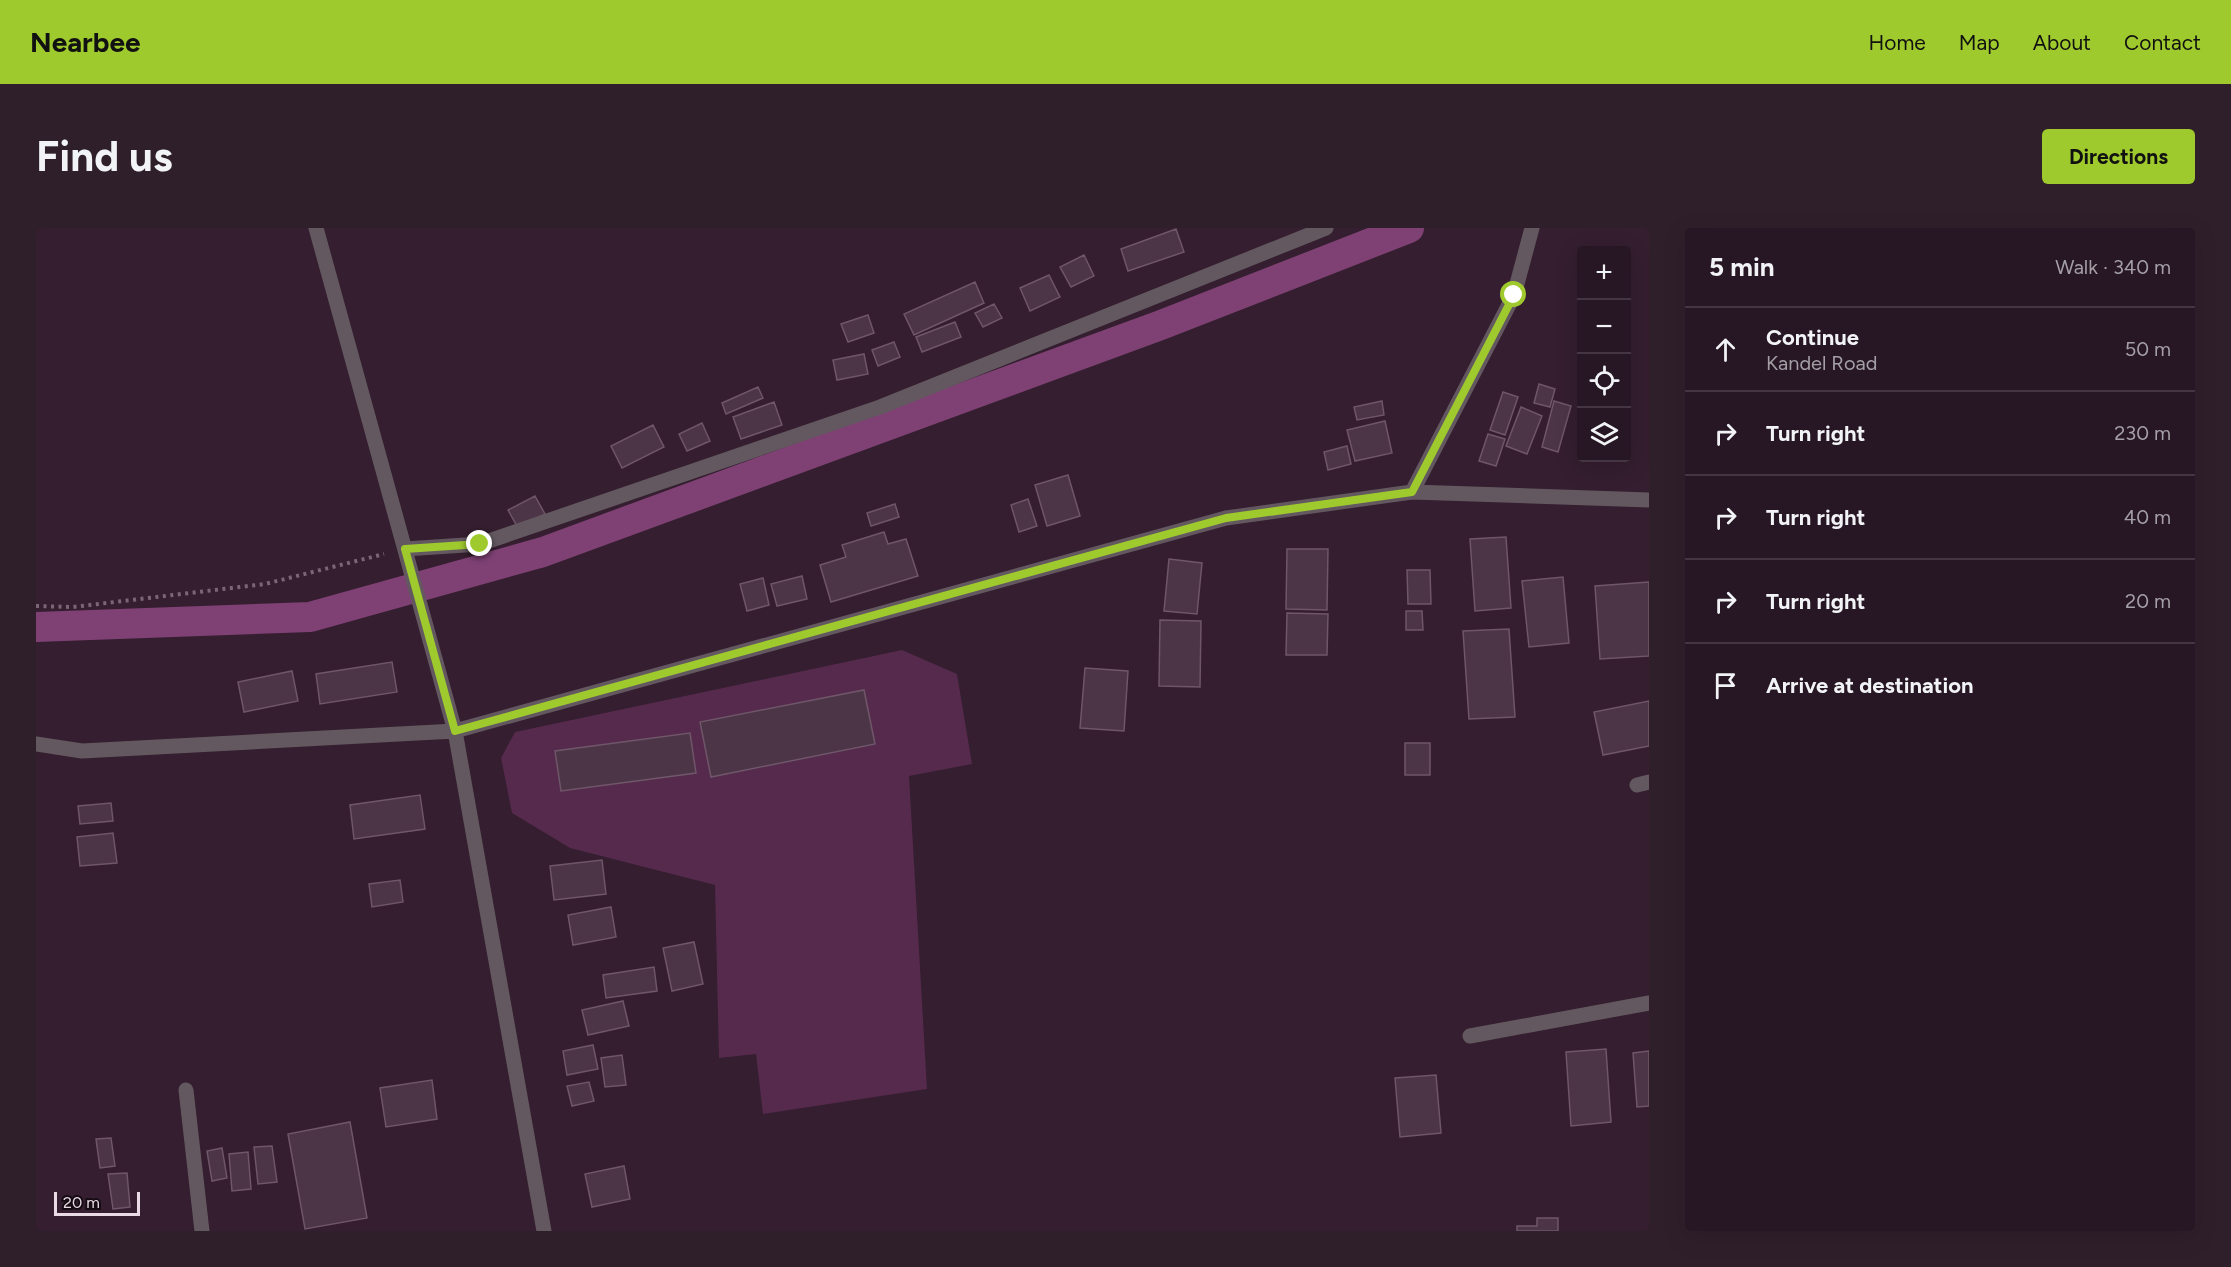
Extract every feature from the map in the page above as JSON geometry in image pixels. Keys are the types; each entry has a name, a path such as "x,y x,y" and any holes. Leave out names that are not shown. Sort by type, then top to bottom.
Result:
{"street":[{"path":"316,228 455,731 544,1231"},
{"path":"405,549 480,544 869,411 1326,228"},
{"path":"1412,492 1514,295 1532,228"},
{"path":"36,744 82,751 455,731 1226,518 1412,492 1649,500"},
{"path":"1470,1036 1649,1002"},
{"path":"186,1090 202,1231"}],"path":[{"path":"36,606 73,607 265,584 405,549"}],"shaded area":[{"path":"902,650 957,674 972,764 909,776 927,1089 763,1114 756,1054 719,1058 715,885 570,848 512,813 501,758 515,732"}],"building":[{"path":"1176,229 1184,252 1128,271 1121,249"},
{"path":"1084,255 1094,276 1071,287 1060,267"},
{"path":"1049,275 1060,297 1030,311 1020,288"},
{"path":"975,282 984,303 914,335 904,314"},
{"path":"994,304 1002,318 983,327 975,313"},
{"path":"868,315 874,333 848,342 841,324"},
{"path":"955,322 961,337 922,352 916,337"},
{"path":"894,342 900,357 878,366 872,350"},
{"path":"864,354 868,374 837,380 833,360"},
{"path":"1539,384 1555,389 1550,407 1534,403"},
{"path":"758,387 763,398 726,414 722,403"},
{"path":"1503,392 1518,397 1505,435 1490,430"},
{"path":"1382,401 1384,415 1357,420 1354,407"},
{"path":"1554,401 1571,406 1558,452 1542,447"},
{"path":"774,402 782,425 741,439 733,417"},
{"path":"1521,407 1542,416 1527,454 1506,446"},
{"path":"1385,421 1392,453 1355,461 1347,430"},
{"path":"702,423 710,441 687,451 679,434"},
{"path":"653,425 664,447 622,468 611,446"},
{"path":"1488,434 1505,439 1496,466 1479,461"},
{"path":"1347,446 1351,464 1328,470 1324,452"},
{"path":"1068,475 1080,516 1047,526 1035,485"},
{"path":"535,496 545,514 518,528 508,510"},
{"path":"1028,499 1037,526 1019,532 1011,505"},
{"path":"895,504 899,517 871,526 867,513"},
{"path":"884,532 888,544 906,539 918,576 831,602 820,565 846,557 842,545"},
{"path":"1506,537 1511,608 1475,611 1470,539"},
{"path":"1287,549 1328,549 1327,610 1286,609"},
{"path":"1169,559 1202,563 1197,614 1164,611"},
{"path":"1407,570 1430,570 1431,604 1408,604"},
{"path":"802,576 807,599 777,606 771,584"},
{"path":"1563,577 1569,643 1529,647 1522,581"},
{"path":"763,578 769,605 747,611 740,584"},
{"path":"1649,582 1649,656 1600,659 1595,586"},
{"path":"1406,611 1422,611 1423,630 1406,630"},
{"path":"1287,613 1328,614 1327,655 1286,655"},
{"path":"1160,620 1201,621 1200,687 1159,686"},
{"path":"1509,629 1515,717 1469,719 1463,631"},
{"path":"392,662 397,692 320,704 316,674"},
{"path":"1085,668 1128,671 1124,731 1080,728"},
{"path":"292,671 298,701 244,712 238,682"},
{"path":"864,690 875,744 711,777 700,722"},
{"path":"1649,701 1649,746 1603,755 1594,712"},
{"path":"690,733 696,773 561,791 555,751"},
{"path":"1405,743 1430,743 1430,775 1405,775"},
{"path":"420,795 425,829 354,839 350,805"},
{"path":"111,803 113,821 80,824 78,806"},
{"path":"113,833 117,863 80,866 77,837"},
{"path":"602,860 606,894 554,900 550,866"},
{"path":"400,880 403,902 372,907 369,884"},
{"path":"611,907 616,937 573,945 568,915"},
{"path":"694,942 703,984 672,991 663,948"},
{"path":"654,967 657,991 606,998 603,975"},
{"path":"623,1001 629,1026 588,1035 582,1010"},
{"path":"593,1045 598,1069 567,1075 563,1051"},
{"path":"1606,1049 1611,1122 1571,1126 1566,1052"},
{"path":"1649,1051 1649,1106 1637,1107 1633,1053"},
{"path":"622,1055 626,1085 605,1087 601,1058"},
{"path":"1436,1075 1441,1133 1400,1137 1395,1078"},
{"path":"432,1080 437,1119 386,1127 380,1088"},
{"path":"589,1082 594,1101 572,1106 567,1086"},
{"path":"350,1122 367,1218 305,1229 288,1134"},
{"path":"111,1138 115,1166 100,1168 96,1139"},
{"path":"272,1146 277,1182 258,1184 254,1147"},
{"path":"222,1148 227,1178 212,1181 207,1151"},
{"path":"248,1152 251,1189 232,1191 229,1154"},
{"path":"624,1166 630,1199 592,1207 585,1174"},
{"path":"127,1173 130,1207 113,1209 108,1174"},
{"path":"1537,1218 1558,1218 1558,1231 1517,1231 1517,1226 1537,1226"}],"waterway":[{"path":"36,627 310,617 543,552 1161,325 1409,228"}],"route":[{"path":"480,544 434,545 405,549 455,731 1226,518 1412,492 1514,295"}]}
